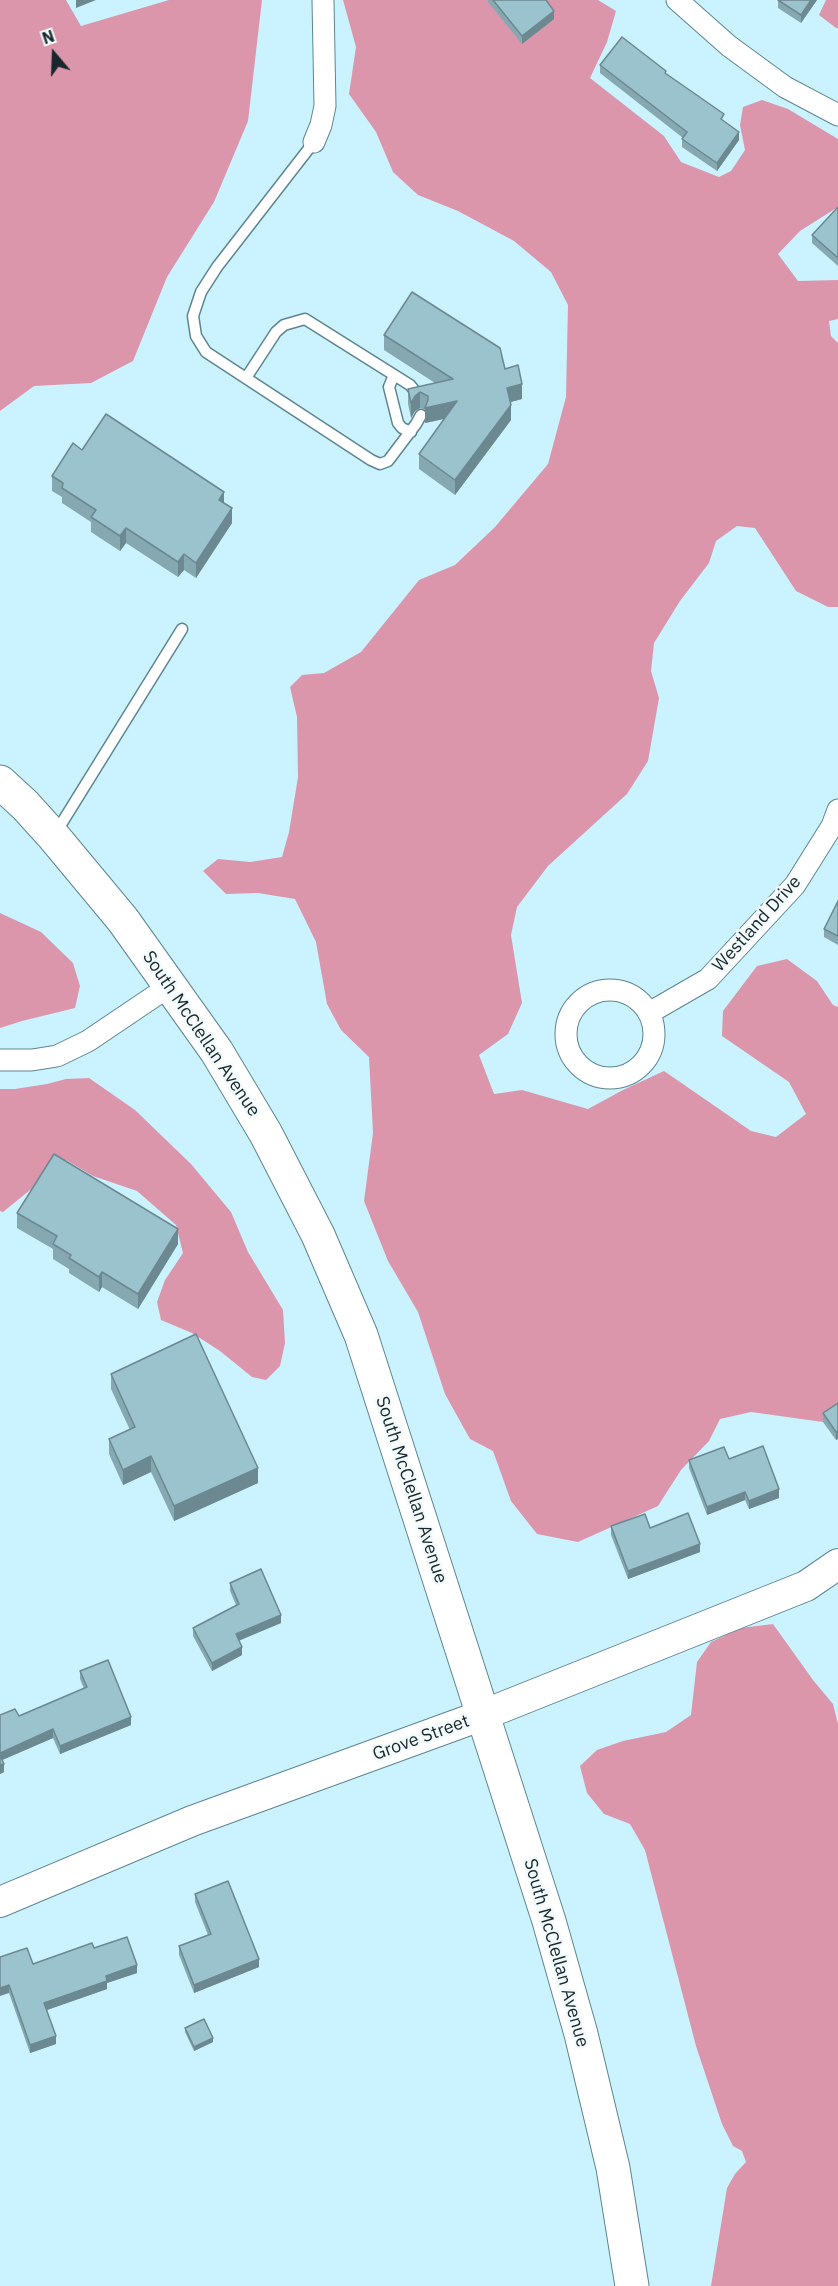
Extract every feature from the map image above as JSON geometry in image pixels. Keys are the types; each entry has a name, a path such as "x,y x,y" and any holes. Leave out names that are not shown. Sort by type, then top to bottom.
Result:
{"main road":[{"name":"South McClellan Avenue","path":"0,782 54,837 123,920 217,1052 266,1134 318,1235 361,1335 549,1921 581,2034 613,2168 633,2286"},
{"name":"Grove Street","path":"0,1902 192,1821 483,1715 806,1586 838,1564"}],"street":[{"path":"314,142 325,106 323,0"},
{"path":"677,0 729,46 785,87 838,115"},
{"name":"Westland Drive","path":"649,1013 708,979 772,911 795,885 832,826 838,810"},
{"path":"0,1060 32,1060 57,1056 88,1041 171,985"},
{"path":"605,990 623,992 638,1000 649,1013 654,1030 652,1047 644,1062 630,1073 614,1078 596,1076 581,1068 570,1055 565,1038 567,1021 575,1006 589,995 605,990"}],"lane":[{"path":"314,142 217,267 201,292 193,316 196,336 206,352 380,464 388,461 421,415"},
{"path":"246,378 276,332 284,325 305,319 410,385 415,392"},
{"path":"394,375 389,387 398,423 402,428 411,432"},
{"path":"54,837 182,629"}],"shaded area":[{"path":"0,0 66,0 81,26 169,0 262,0 248,121 214,202 167,277 133,361 91,383 34,386 0,411"},
{"path":"343,0 598,0 616,11 607,42 590,78 664,136 681,162 719,177 731,171 745,150 740,125 743,107 762,100 788,109 838,139 838,207 800,231 778,254 798,281 838,280 838,319 829,321 831,336 838,343 838,607 828,607 796,591 755,528 737,526 716,541 709,563 680,601 654,643 651,671 659,698 648,761 627,794 548,866 517,907 511,935 522,1003 508,1034 479,1055 494,1094 522,1090 588,1109 664,1071 751,1131 776,1137 806,1114 789,1082 722,1036 723,1011 757,966 787,959 817,981 833,1005 838,1007 838,1411 823,1422 751,1412 720,1419 709,1441 681,1470 658,1506 578,1542 537,1534 511,1501 493,1451 470,1439 445,1394 418,1312 388,1261 364,1201 373,1133 369,1057 341,1030 327,1004 316,942 295,899 258,893 226,894 203,871 218,859 250,862 282,857 289,832 298,777 297,717 290,687 302,675 324,673 361,652 419,580 455,565 495,527 548,464 566,397 568,305 551,272 514,241 458,211 418,195 393,172 376,132 349,94 356,47"},
{"path":"826,0 838,0 838,28 819,15"},
{"path":"0,913 41,932 73,963 80,986 75,1008 0,1028"},
{"path":"89,1078 135,1110 191,1164 231,1212 248,1252 283,1310 285,1343 280,1366 266,1380 252,1377 220,1351 192,1333 161,1320 157,1302 165,1280 183,1253 176,1225 137,1191 93,1176 66,1160 49,1167 35,1186 3,1212 0,1211 0,1089 15,1089 66,1079"},
{"path":"773,1624 833,1704 838,1724 838,2286 711,2286 727,2188 735,2174 746,2162 742,2151 733,2146 722,2124 696,2046 645,1850 630,1824 604,1814 587,1793 580,1766 597,1750 623,1741 666,1732 691,1715 697,1662 711,1642 741,1628"}],"building":[{"path":"493,0 546,0 554,11 522,36"},
{"path":"778,0 811,0 801,15"},
{"path":"622,37 666,71 665,73 724,114 721,119 739,132 717,163 682,139 687,132 600,65"},
{"path":"838,207 838,258 812,235"},
{"path":"412,292 500,348 505,369 518,365 522,384 507,388 511,405 455,480 419,454 457,401 425,408 428,396 420,392 411,403 408,389 453,379 384,335"},
{"path":"106,414 224,492 219,500 232,508 196,563 184,554 178,562 126,528 120,536 91,517 96,510 62,488 63,483 52,476 73,443 82,450"},
{"path":"838,901 838,936 824,929"},
{"path":"54,1154 178,1229 138,1294 102,1272 99,1277 69,1258 71,1255 53,1244 57,1236 17,1213"},
{"path":"196,1334 258,1468 174,1506 151,1456 123,1470 109,1439 135,1427 111,1374"},
{"path":"838,1403 838,1431 836,1432 823,1413"},
{"path":"763,1446 779,1489 749,1501 745,1492 707,1507 689,1460 724,1447 729,1459"},
{"path":"688,1513 700,1544 628,1571 611,1526 645,1514 650,1528"},
{"path":"261,1569 281,1615 236,1634 242,1647 212,1663 193,1628 239,1604 230,1583"},
{"path":"108,1660 131,1717 60,1746 53,1729 0,1753 0,1715 15,1709 19,1716 87,1687 80,1671"},
{"path":"228,1881 259,1959 194,1985 179,1946 211,1934 195,1894"},
{"path":"127,1937 137,1965 106,1976 107,1981 44,2003 56,2036 30,2045 9,1985 0,1988 0,1957 27,1948 33,1964 92,1943 94,1948"},
{"path":"204,2019 213,2038 194,2047 185,2028"}]}
